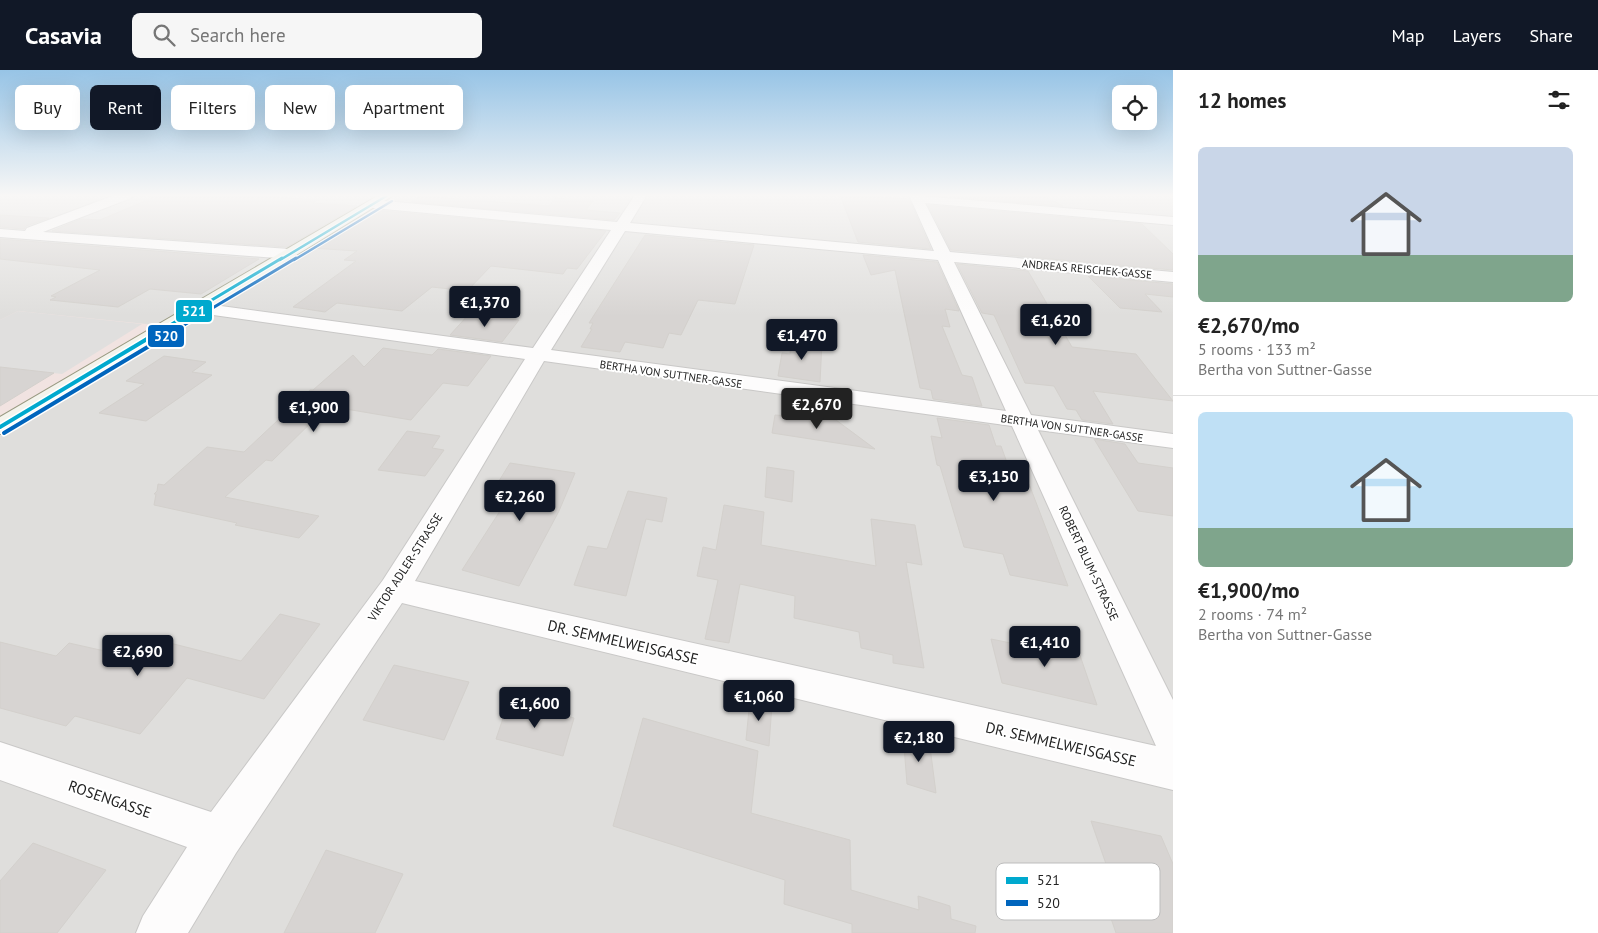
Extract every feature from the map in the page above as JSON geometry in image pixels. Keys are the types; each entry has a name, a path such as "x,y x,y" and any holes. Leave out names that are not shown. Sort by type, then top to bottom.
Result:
{"main road":[{"path":"0,427 321,235"}],"street":[{"path":"0,243 20,235"},
{"path":"40,235 289,254"},
{"name":"VIKTOR ADLER-STRASSE","path":"160,933 220,838 394,589 537,356 615,235"},
{"name":"ANDREAS REISCHEK-GASSE","path":"713,235 1173,277"},
{"name":"ROBERT BLUM-STRASSE","path":"935,235 1173,741"},
{"name":"BERTHA VON SUTTNER-GASSE","path":"199,308 537,356 1173,441"},
{"name":"DR. SEMMELWEISGASSE","path":"394,589 1173,770"},
{"name":"ROSENGASSE","path":"0,762 220,838"}],"shaded area":[{"path":"0,235 1173,235 1173,933 0,933"},
{"path":"18,311 156,325 0,418 0,320"},
{"path":"18,311 142,324 62,374 0,367 0,320"}],"building":[{"path":"115,235 307,235 287,247"},
{"path":"332,235 603,235 577,269 567,268 563,274 491,266 467,291 432,287 402,311 337,303 325,312 293,307 356,261 344,260 357,251 311,248"},
{"path":"645,235 754,245 735,304 698,300 681,335 669,333 663,348 625,342 620,352 581,347 592,329 590,329 593,323 589,323"},
{"path":"855,235 925,235 931,249 858,242"},
{"path":"943,235 1154,235 1173,254 1173,270 951,250"},
{"path":"0,239 259,259 201,294 150,289 118,307 50,300 56,297 51,296 100,270 0,259"},
{"path":"863,255 937,262 959,311 945,309 950,327 942,326 962,375 972,377 982,406 933,399 931,390 920,388 895,270 871,275"},
{"path":"957,264 1028,271 1072,347 1136,354 1173,401 1093,391 1113,424 1082,420 1076,410 1067,409 1054,386 1025,383 994,315 982,313"},
{"path":"1088,276 1173,284 1173,297 1145,294 1162,312 1120,308"},
{"path":"469,314 519,320 502,342 450,335"},
{"path":"791,339 822,342 820,382 778,376 782,353 790,354"},
{"path":"383,348 432,355 438,349 491,356 468,386 443,383 411,420 328,406 272,461 266,460 225,497 319,516 299,538 235,525 237,523 154,505 156,494 154,494 157,491 158,484 164,485 207,447 244,452 310,390 313,390 353,355 364,367"},
{"path":"164,356 206,362 192,372 212,375 146,421 99,413 144,384 126,381"},
{"path":"0,367 54,373 0,406"},
{"path":"775,415 836,420 875,449 772,433"},
{"path":"937,418 989,425 996,446 1001,446 1014,482 1029,484 1068,586 1010,575 1003,554 964,547 940,466 937,465 931,436 942,438"},
{"path":"407,431 440,436 432,448 444,450 425,476 378,470"},
{"path":"1094,439 1125,444 1138,463 1173,468 1173,516 1138,511"},
{"path":"510,463 575,473 559,511 519,586 462,570 509,497 491,494"},
{"path":"767,467 794,471 792,502 765,497"},
{"path":"628,491 667,498 662,522 646,519 626,596 574,585 588,546 607,549"},
{"path":"724,505 764,512 761,545 876,566 871,519 915,525 922,565 906,562 924,668 893,663 893,655 861,648 859,632 794,618 795,596 740,584 729,643 705,639 718,580 697,576 703,547 716,550"},
{"path":"280,614 320,624 264,699 187,678 140,734 75,716 66,726 0,708 0,642 56,656 69,643 149,661 166,642 241,661"},
{"path":"1039,631 1074,638 1097,705 1002,683 991,639 1045,650"},
{"path":"394,665 469,682 444,740 363,720"},
{"path":"750,699 772,704 769,746 746,740"},
{"path":"509,701 574,718 563,756 496,739"},
{"path":"643,718 758,751 751,813 850,840 851,890 919,910 918,896 950,906 951,919 976,926 975,933 852,933 852,924 784,904 785,880 613,826"},
{"path":"903,733 929,739 936,793 907,784"},
{"path":"1091,821 1161,836 1173,864 1173,933 1116,933 1112,920 1160,920 1160,863 1106,863"},
{"path":"33,843 106,870 57,933 0,933 0,881"},
{"path":"326,850 403,874 375,933 284,933"}],"transit line":[{"name":"521","path":"0,427 321,235"},
{"name":"520","path":"4,433 335,235"}]}
